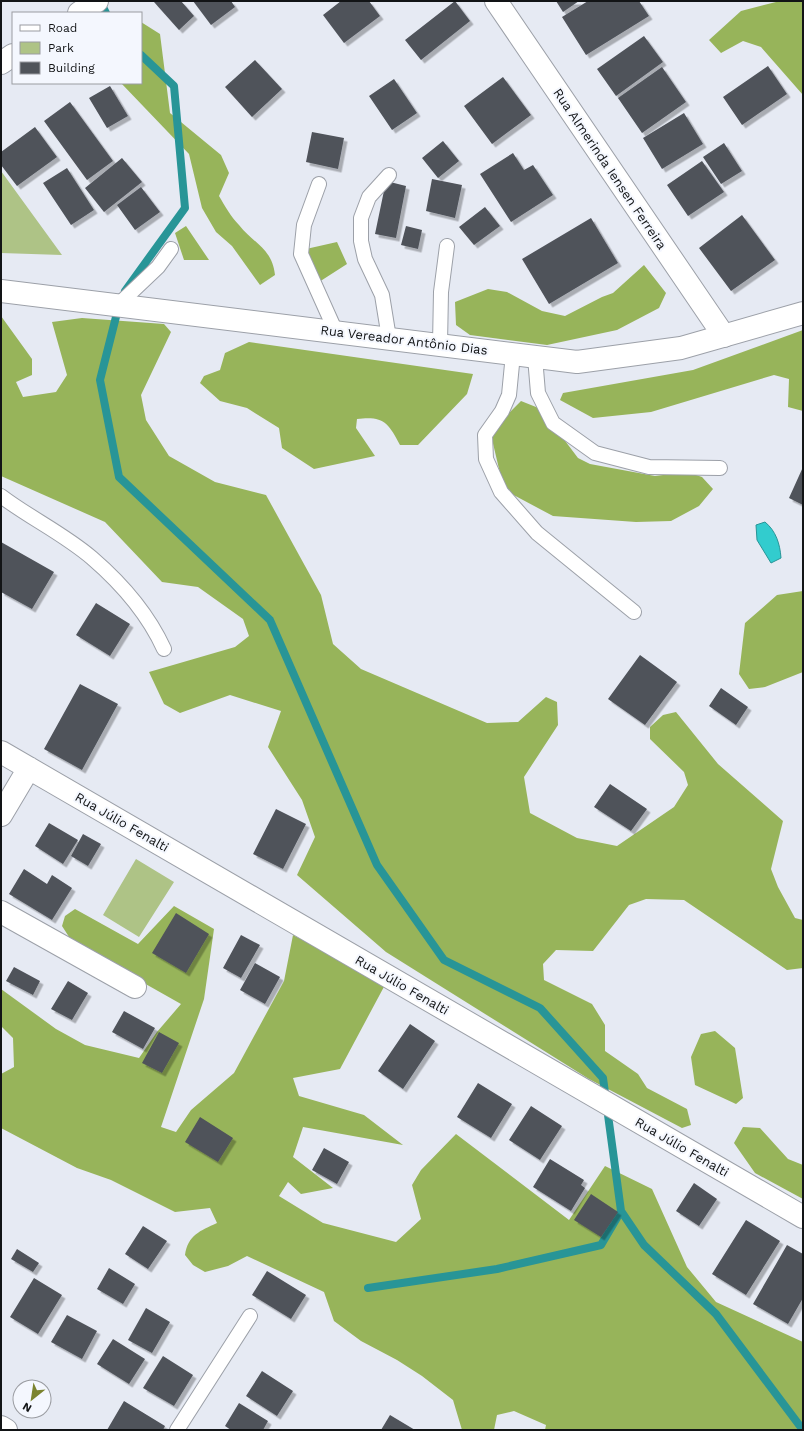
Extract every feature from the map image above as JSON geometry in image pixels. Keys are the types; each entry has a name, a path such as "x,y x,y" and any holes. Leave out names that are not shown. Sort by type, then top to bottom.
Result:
{"street":[{"path":"80,12 97,1"},
{"name":"Rua Almerinda Iensen Ferreira","path":"496,1 724,336"},
{"path":"1,63 12,56"},
{"name":"Rua Vereador Antônio Dias","path":"1,291 119,304 577,362 682,348 803,313"},
{"name":"Rua Júlio Fenalti","path":"1,752 803,1217"},
{"path":"1,815 29,768"},
{"path":"1,912 135,987"},
{"path":"1,1427 6,1430"}],"lane":[{"path":"388,338 382,295 365,259 361,241 361,218 369,197 389,175"},
{"path":"319,184 304,225 301,254 336,332"},
{"path":"440,344 441,292 447,246"},
{"path":"119,304 158,267 171,249"},
{"path":"513,354 509,395 502,411 484,436 486,459 501,492 537,533 634,612"},
{"path":"534,356 538,393 553,423 595,453 649,467 720,468"},
{"path":"1,496 91,558 128,592 157,635 164,649"},
{"path":"176,1430 250,1316"}],"green space":[{"path":"780,1 803,1 803,95 761,47 743,41 721,53 709,40 741,11"},
{"path":"142,23 160,34 170,113 221,155 229,173 219,196 236,222 262,247 270,258 275,275 260,285 232,246 216,232 202,208 189,154 122,84 142,84"},
{"path":"1,171 62,255 1,253"},
{"path":"186,226 209,260 184,260 175,233"},
{"path":"337,242 347,264 319,282 306,249"},
{"path":"644,265 666,293 659,308 617,330 547,345 470,335 456,325 455,302 488,289 507,292 542,311 565,316 613,293"},
{"path":"1,316 32,359 32,375 16,382 23,397 56,392 67,375 52,322 82,318 164,324 171,332 141,395 146,420 169,456 215,482 266,495 321,595 333,644 361,669 487,723 518,722 546,697 557,702 558,725 524,777 530,813 577,838 617,846 674,807 688,785 684,772 650,739 650,727 663,715 676,712 718,764 783,821 771,869 778,887 795,918 803,920 803,968 787,970 684,900 646,899 629,905 593,951 556,950 543,964 544,980 592,1004 605,1025 605,1051 638,1074 647,1088 687,1109 691,1125 682,1128 589,1079 386,952 297,875 315,837 302,800 268,747 281,711 230,695 180,713 164,704 149,672 235,647 249,636 243,619 198,587 162,582 105,522 1,476"},
{"path":"803,330 803,411 788,407 789,379 774,375 651,412 593,418 560,400 563,393 693,370"},
{"path":"249,342 473,374 467,394 418,445 400,445 392,431 384,422 366,418 357,419 356,428 375,456 314,469 282,448 279,428 247,408 220,401 200,383 204,376 220,370 225,353"},
{"path":"521,401 541,409 578,458 590,464 655,476 687,472 702,477 713,489 699,506 671,521 636,522 553,516 504,490 491,435 501,421"},
{"path":"803,591 803,672 765,687 749,689 739,674 745,623 777,595"},
{"path":"136,859 174,882 139,937 103,915"},
{"path":"174,906 214,929 204,999 161,1127 176,1132 191,1110 234,1073 284,981 293,935 386,983 340,1069 293,1078 299,1096 364,1115 403,1145 303,1127 293,1157 333,1188 301,1194 288,1182 279,1196 323,1223 396,1242 421,1219 412,1185 421,1170 456,1134 569,1220 605,1166 652,1189 687,1267 716,1302 803,1342 803,1430 545,1430 546,1425 514,1411 497,1415 494,1430 462,1430 453,1400 422,1376 397,1360 361,1341 334,1321 324,1292 247,1256 228,1266 205,1272 193,1265 185,1255 189,1243 200,1231 217,1223 210,1208 175,1212 111,1180 77,1168 1,1128 1,1074 14,1067 13,1038 1,1026 1,989 56,1029 85,1045 139,1058 157,1032 181,1004 73,943 62,926 65,916 75,909 138,944"},
{"path":"715,1031 735,1048 743,1098 736,1104 695,1085 691,1057 701,1034"},
{"path":"743,1127 760,1128 788,1159 803,1165 803,1199 755,1173 734,1143"}],"water":[{"path":"765,522 775,534 781,558 771,563 757,540 756,525"}],"building":[{"path":"181,1 194,16 179,30 154,2"},
{"path":"193,1 231,1 235,7 211,25"},
{"path":"341,1 369,1 380,16 344,43 323,15"},
{"path":"455,1 470,21 421,60 405,40"},
{"path":"556,1 579,1 563,12"},
{"path":"588,1 639,1 649,16 586,55 562,17"},
{"path":"644,36 663,62 616,96 597,69"},
{"path":"255,60 282,89 252,117 225,87"},
{"path":"768,66 787,94 742,125 723,97"},
{"path":"662,67 686,102 642,133 618,98"},
{"path":"503,77 531,115 492,144 464,106"},
{"path":"394,79 417,113 392,130 369,96"},
{"path":"110,86 128,116 107,128 89,98"},
{"path":"70,102 113,161 87,180 44,121"},
{"path":"684,113 703,144 662,169 643,138"},
{"path":"35,127 57,157 17,186 1,165 1,152"},
{"path":"312,132 344,138 338,169 306,162"},
{"path":"443,141 459,161 438,178 422,158"},
{"path":"724,143 742,171 721,184 703,157"},
{"path":"513,153 524,170 533,165 553,195 511,222 480,174"},
{"path":"122,158 142,182 104,212 85,188"},
{"path":"702,161 724,192 688,216 667,185"},
{"path":"67,168 94,210 71,225 43,183"},
{"path":"432,179 462,185 455,218 426,211"},
{"path":"386,181 406,186 396,238 375,234"},
{"path":"141,187 160,212 135,230 117,205"},
{"path":"485,207 500,226 474,245 459,227"},
{"path":"742,215 775,260 731,291 699,248"},
{"path":"591,218 618,263 549,304 522,259"},
{"path":"406,226 422,230 418,249 401,245"},
{"path":"803,467 803,505 789,498"},
{"path":"1,542 54,572 32,609 1,592"},
{"path":"96,603 130,624 110,656 76,635"},
{"path":"640,655 677,682 645,725 608,699"},
{"path":"80,684 118,704 82,770 44,749"},
{"path":"721,688 748,707 736,725 709,706"},
{"path":"610,784 647,809 631,831 594,807"},
{"path":"276,809 306,824 283,869 253,854"},
{"path":"49,823 78,840 63,864 35,846"},
{"path":"83,834 101,844 88,866 71,856"},
{"path":"24,869 47,884 52,875 72,888 52,920 9,894"},
{"path":"176,913 209,934 186,973 152,953"},
{"path":"241,935 260,945 241,978 223,968"},
{"path":"255,963 280,977 265,1004 240,990"},
{"path":"14,967 40,981 33,995 6,981"},
{"path":"68,981 88,993 72,1020 51,1009"},
{"path":"124,1011 155,1028 143,1049 112,1032"},
{"path":"410,1024 435,1041 403,1089 378,1071"},
{"path":"159,1032 179,1043 162,1073 142,1063"},
{"path":"478,1083 512,1104 491,1138 457,1117"},
{"path":"531,1106 562,1126 540,1160 509,1140"},
{"path":"200,1117 233,1138 218,1162 185,1142"},
{"path":"324,1148 349,1162 337,1184 312,1170"},
{"path":"550,1159 584,1180 581,1185 585,1188 571,1211 533,1187"},
{"path":"694,1183 717,1199 699,1226 676,1211"},
{"path":"591,1194 618,1212 601,1237 574,1220"},
{"path":"746,1220 780,1241 746,1295 712,1274"},
{"path":"143,1226 167,1241 148,1269 125,1254"},
{"path":"787,1245 803,1254 803,1298 788,1324 753,1304"},
{"path":"17,1249 39,1263 33,1272 11,1259"},
{"path":"109,1268 135,1284 123,1304 97,1289"},
{"path":"267,1271 306,1295 291,1319 252,1295"},
{"path":"34,1278 62,1295 38,1334 10,1317"},
{"path":"146,1308 170,1322 152,1353 128,1340"},
{"path":"67,1315 97,1331 82,1359 51,1342"},
{"path":"113,1339 145,1359 129,1384 97,1364"},
{"path":"163,1356 193,1375 174,1406 143,1388"},
{"path":"262,1371 293,1391 277,1416 246,1396"},
{"path":"124,1401 165,1426 163,1430 107,1430"},
{"path":"239,1403 268,1421 263,1430 231,1430 225,1426"},
{"path":"390,1415 415,1430 381,1430"}],"waterway":[{"path":"100,1 106,12"},
{"path":"125,291 185,208 174,86 142,56"},
{"path":"119,305 100,380 119,477 270,620 377,865 444,960 540,1008 603,1078 621,1211 601,1245 497,1269 368,1288"},
{"path":"621,1211 644,1245 716,1314 803,1430"}]}
